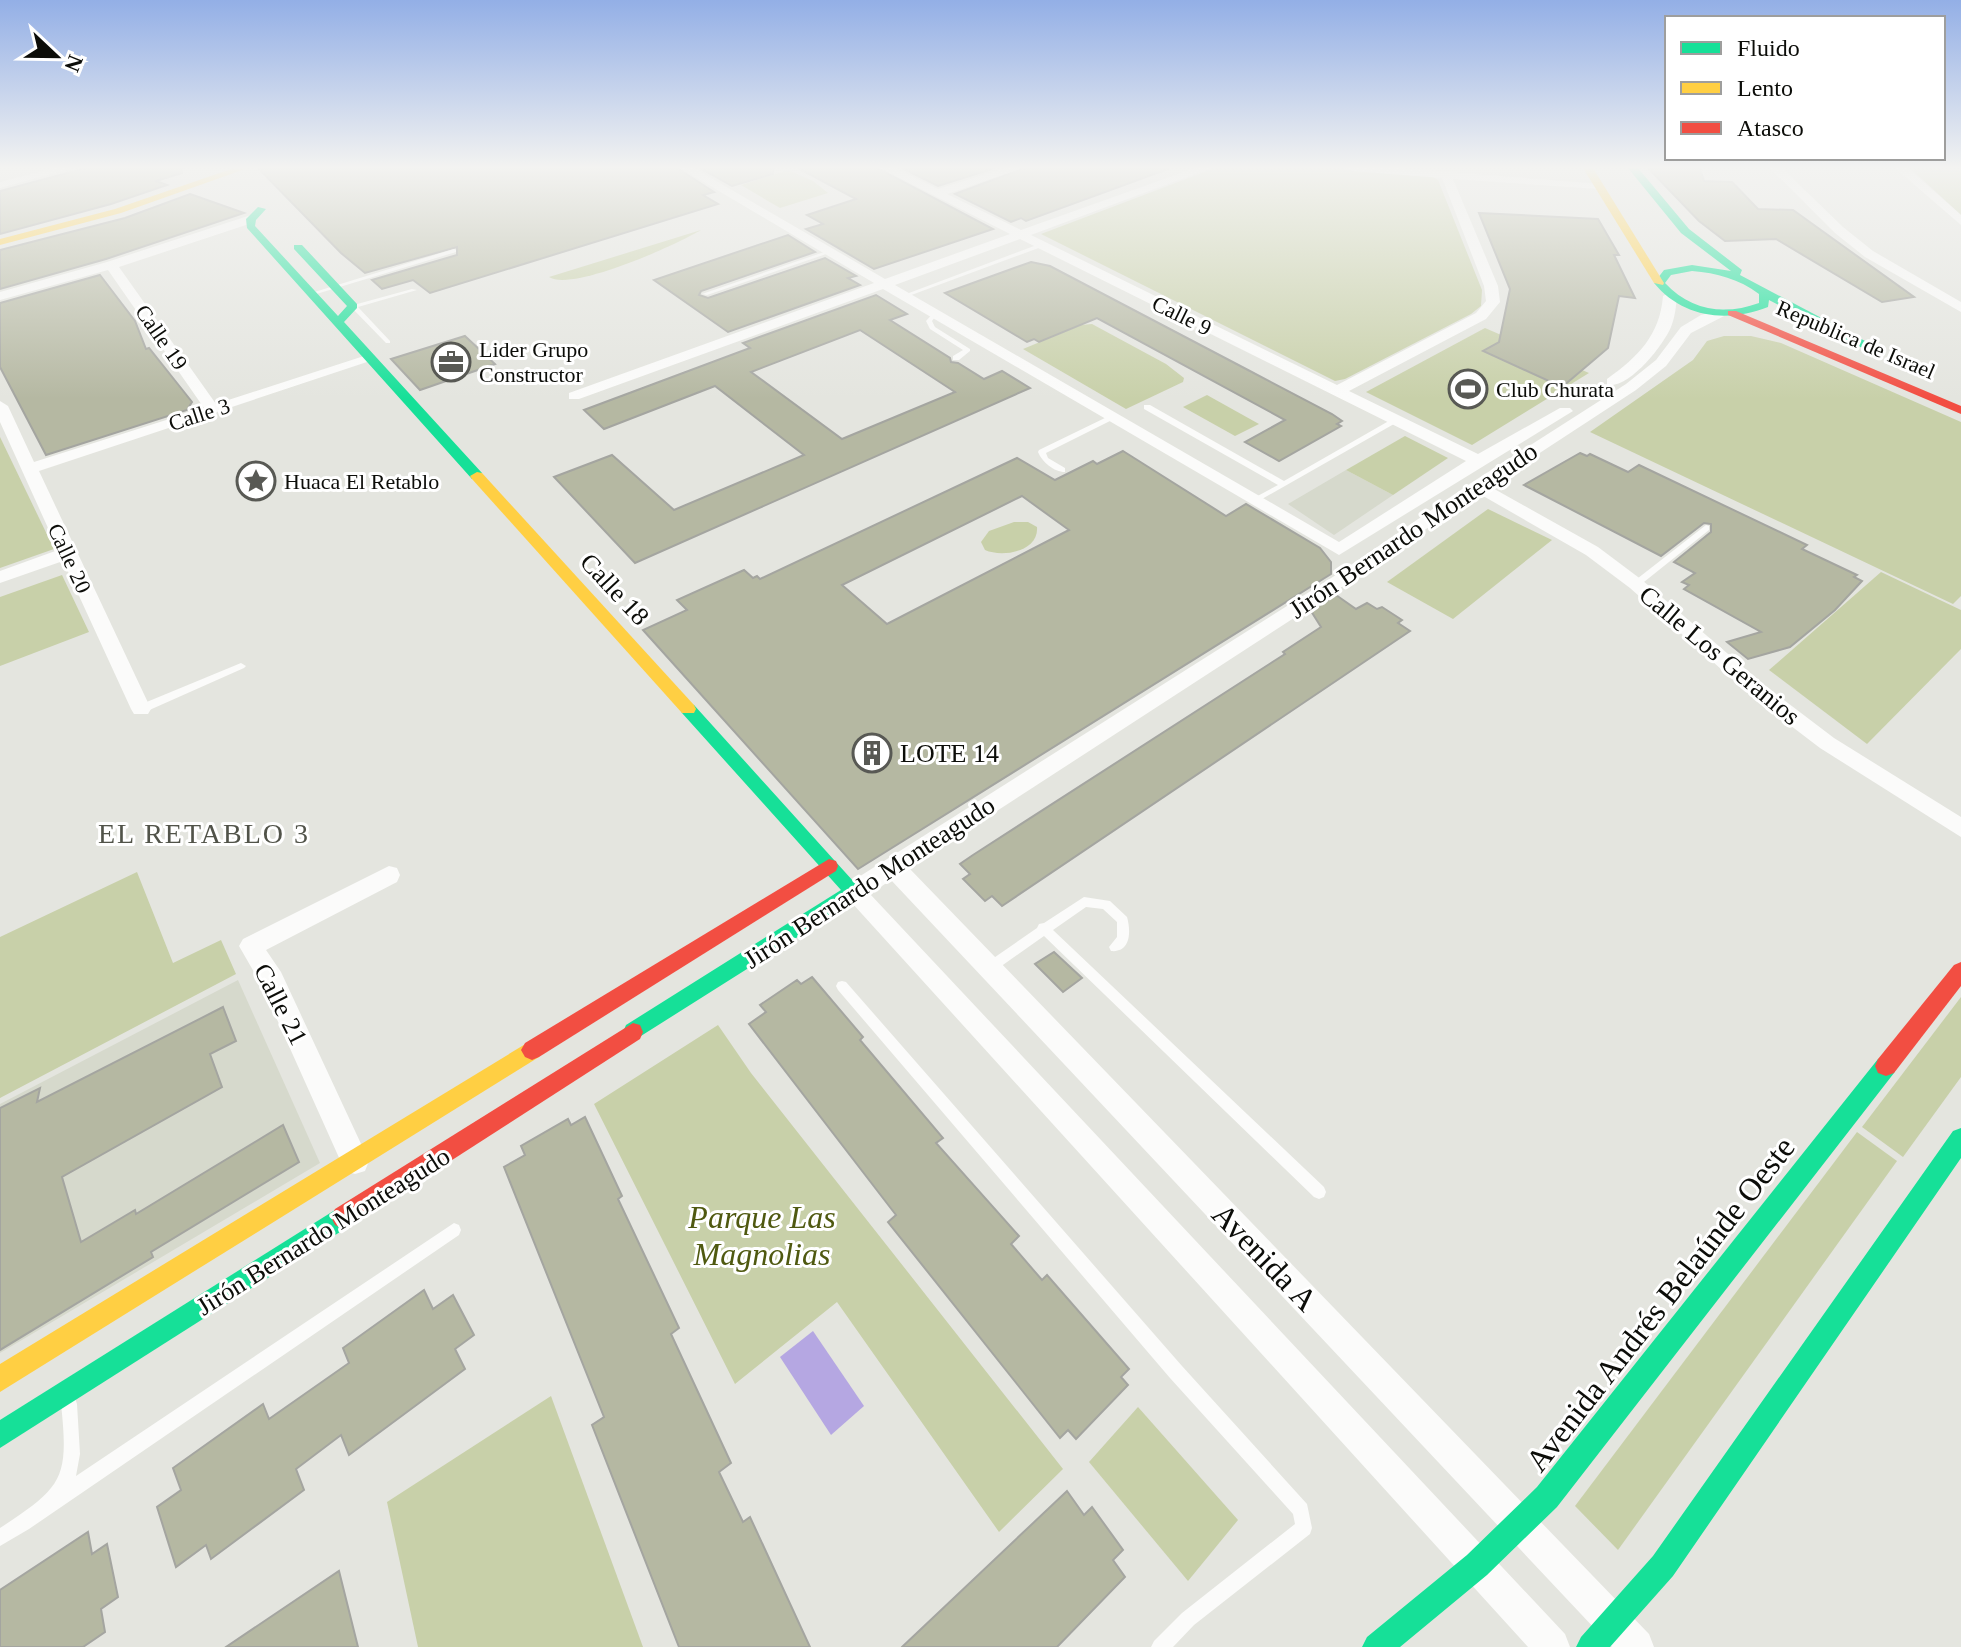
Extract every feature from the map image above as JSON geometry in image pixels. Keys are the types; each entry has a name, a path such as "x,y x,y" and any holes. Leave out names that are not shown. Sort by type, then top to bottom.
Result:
{"street":[{"path":"0,296 181,245"},
{"name":"Calle 18","path":"267,245 854,892"},
{"name":"Calle 18","path":"292,245 335,287 358,304"},
{"path":"817,245 1255,501"},
{"path":"574,396 989,245"},
{"name":"Calle 9","path":"1042,245 1479,461"},
{"path":"1337,391 1481,316 1493,302 1491,286 1474,245"},
{"path":"1638,245 1664,290"},
{"name":"Republica de Israel","path":"1703,245 1757,287 1894,360 1861,366"},
{"path":"1859,245 1869,254 1961,308"},
{"name":"Calle 19","path":"111,265 213,410"},
{"path":"1664,290 1667,272 1692,268 1725,272 1757,287 1764,305 1728,313"},
{"name":"Republica de Israel","path":"1664,290 1693,307 1728,313 1961,410"},
{"name":"Jirón Bernardo Monteagudo","path":"1255,501 1339,550 1635,366 1655,344 1667,324 1664,290"},
{"path":"337,323 358,304"},
{"name":"Jirón Bernardo Monteagudo","path":"0,1435 471,1138 1345,577 1477,486 1650,375 1686,330 1706,318 1728,313"},
{"name":"Calle 3","path":"30,469 369,359"},
{"name":"Republica de Israel","path":"1930,377 1961,390"},
{"name":"Calle 20","path":"0,406 141,709"},
{"name":"Calle Los Geranios","path":"1477,486 1563,532 1636,584 1750,683 1816,735 1875,776 1961,828"},
{"path":"0,577 68,553"},
{"name":"Jirón Bernardo Monteagudo","path":"0,1379 829,866"},
{"name":"Avenida A","path":"893,867 1519,1523 1614,1639"},
{"name":"Calle 21","path":"355,1161 272,980 251,946 389,875"},
{"name":"Avenida A","path":"854,892 1552,1647"},
{"name":"Avenida Andrés Belaúnde Oeste","path":"1377,1647 1477,1565 1570,1469 1961,971"},
{"path":"452,1102 471,1138"},
{"path":"1614,1639 1961,1139"}],"lane":[{"path":"904,296 1042,245"},
{"path":"311,294 454,251"},
{"path":"705,294 829,252"},
{"path":"388,342 358,304 411,287"},
{"path":"934,314 929,321 932,328 968,350 956,358"},
{"path":"1147,407 1284,485"},
{"path":"1062,470 1045,459 1042,452 1112,418"},
{"path":"1255,501 1397,420"},
{"path":"1636,584 1706,528"},
{"path":"141,709 241,666"},
{"path":"989,968 1084,902 1106,904 1123,920 1123,939 1115,947"},
{"path":"1043,928 1319,1192"},
{"path":"842,986 1176,1372 1301,1510 1304,1528 1188,1619 1160,1647"},
{"path":"0,1538 454,1230"},
{"path":"48,1505 63,1489 74,1463 67,1393"}],"shaded area":[{"path":"1346,470 1393,495 1334,535 1288,504"},
{"path":"238,980 320,1163 0,1353 0,1104"},
{"path":"813,1331 864,1406 831,1435 780,1357"}],"green space":[{"path":"653,245 672,245 601,273 561,280 549,277"},
{"path":"1063,245 1464,245 1482,290 1481,306 1345,379 1335,381"},
{"path":"1092,324 1166,364 1184,378 1183,382 1126,409 1023,349 1081,325"},
{"name":"Club Churata","path":"1485,328 1589,373 1472,445 1366,392"},
{"path":"1724,336 1751,336 1781,343 1961,422 1961,596 1953,604 1590,432 1693,360 1707,341"},
{"path":"1207,395 1259,424 1235,436 1183,407"},
{"path":"1405,436 1448,458 1393,495 1346,470"},
{"path":"0,437 54,549 0,568"},
{"path":"1488,509 1552,540 1453,619 1387,582"},
{"path":"1014,522 1028,522 1037,527 1032,542 1010,553 985,550 981,542 989,531"},
{"path":"1881,572 1961,610 1961,649 1867,744 1769,670"},
{"path":"62,575 89,632 0,666 0,597"},
{"path":"137,872 173,963 221,940 236,974 0,1098 0,937"},
{"path":"1961,997 1961,1077 1903,1157 1862,1127"},
{"name":"Parque Las Magnolias","path":"718,1025 751,1073 1063,1469 999,1532 837,1302 735,1384 594,1104"},
{"path":"1857,1132 1897,1161 1618,1550 1575,1506"},
{"path":"551,1396 643,1647 418,1647 387,1502"},
{"path":"1138,1407 1238,1520 1188,1581 1089,1462"}],"building":[{"path":"20,245 148,245 0,289 0,250"},
{"path":"333,245 586,245 430,293 413,280 382,289 372,280 457,255 457,247 365,273"},
{"path":"759,245 804,245 815,252 701,291 699,295 708,298 825,258 856,276 848,278 860,285 728,332 654,280"},
{"path":"833,245 946,245 874,269"},
{"path":"1492,245 1613,245 1619,255 1614,255 1635,298 1619,296 1608,348 1562,387 1483,351 1499,342 1510,289"},
{"path":"1786,245 1841,245 1914,297 1882,302"},
{"path":"1031,262 1050,266 1332,414 1342,421 1337,424 1341,426 1279,461 1245,442 1285,420 1097,318 1039,342 1034,339 1027,342 945,293"},
{"path":"100,275 135,321 146,349 149,348 192,402 187,410 46,455 0,367 0,303"},
{"path":"876,295 907,314 890,320 950,358 951,362 984,379 1002,371 1030,388 635,563 554,477 612,455 674,510 804,455 715,386 604,429 584,410 750,348 743,343","holes":["860,330 955,392 842,439 751,372"]},
{"path":"465,336 495,364 420,390 391,359"},
{"path":"1123,451 1226,516 1246,504 1320,548 1331,562 1331,574 858,869 643,630 687,610 677,600 744,570 753,578 757,576 760,579 1017,458 1055,480 1093,461 1097,464","holes":["1022,496 1069,530 887,624 842,585"]},
{"path":"1580,453 1590,454 1628,472 1639,465 1807,545 1802,549 1857,575 1854,577 1862,581 1835,610 1790,647 1748,659 1727,642 1761,632 1684,589 1689,585 1682,582 1695,573 1674,562 1711,532 1711,524 1704,523 1661,556 1524,485"},
{"path":"1336,595 1356,609 1367,603 1377,609 1382,607 1402,620 1398,623 1410,631 1002,906 992,896 985,901 963,879 970,874 960,864 1285,654 1283,652 1321,627 1311,611"},
{"path":"1054,952 1082,978 1063,992 1035,964"},
{"path":"812,977 863,1037 860,1040 943,1138 936,1143 1019,1236 1011,1244 1042,1280 1047,1275 1129,1369 1121,1377 1128,1385 1076,1439 1068,1430 1060,1438 888,1222 896,1215 749,1024 766,1012 760,1005 797,980 801,984"},
{"path":"223,1007 236,1041 210,1054 222,1087 62,1177 81,1242 135,1210 136,1214 283,1125 299,1162 151,1252 153,1257 0,1350 0,1108 40,1088 37,1102"},
{"path":"585,1117 622,1196 618,1199 679,1328 671,1334 731,1463 719,1472 743,1522 750,1517 810,1647 679,1647 592,1425 604,1417 504,1167 525,1155 521,1146 568,1119 571,1125"},
{"path":"424,1290 433,1309 453,1295 474,1335 455,1349 465,1369 349,1455 341,1435 296,1469 304,1490 211,1559 206,1545 176,1567 157,1507 181,1490 173,1468 263,1404 269,1419 349,1363 343,1348"},
{"path":"1067,1491 1084,1515 1092,1507 1123,1550 1113,1560 1125,1577 1057,1647 902,1647"},
{"path":"88,1532 92,1554 107,1544 118,1597 101,1609 105,1632 83,1647 0,1647 0,1590"},
{"path":"339,1571 358,1647 226,1647"}],"traffic: fast":[{"path":"267,245 477,476"},
{"path":"1703,245 1738,272"},
{"path":"298,247 353,306 337,323"},
{"path":"1692,268 1721,272 1748,282 1764,293 1764,305 1736,313 1707,312 1681,302 1659,283 1668,272 1692,268"},
{"path":"1764,293 1878,352"},
{"path":"633,1032 854,892 688,709"},
{"path":"1377,1647 1477,1565 1547,1497 1886,1066"},
{"path":"1591,1647 1663,1566 1961,1139"},
{"path":"0,1435 343,1217"}],"traffic: slow":[{"path":"1635,245 1659,283"},
{"path":"477,476 688,709"},
{"path":"0,1379 532,1050"}],"traffic: jam":[{"path":"1732,313 1961,410"},
{"path":"532,1050 829,866"},
{"path":"1886,1066 1961,971"},
{"path":"343,1217 633,1032"}],"place":[{"name":"Lider Grupo Constructor","path":"451,362"},
{"name":"Club Churata","path":"1468,389"},
{"name":"Huaca El Retablo","path":"256,481"},
{"name":"LOTE 14","path":"872,753"}],"district":[{"name":"EL RETABLO 3","path":"204,833"}]}
